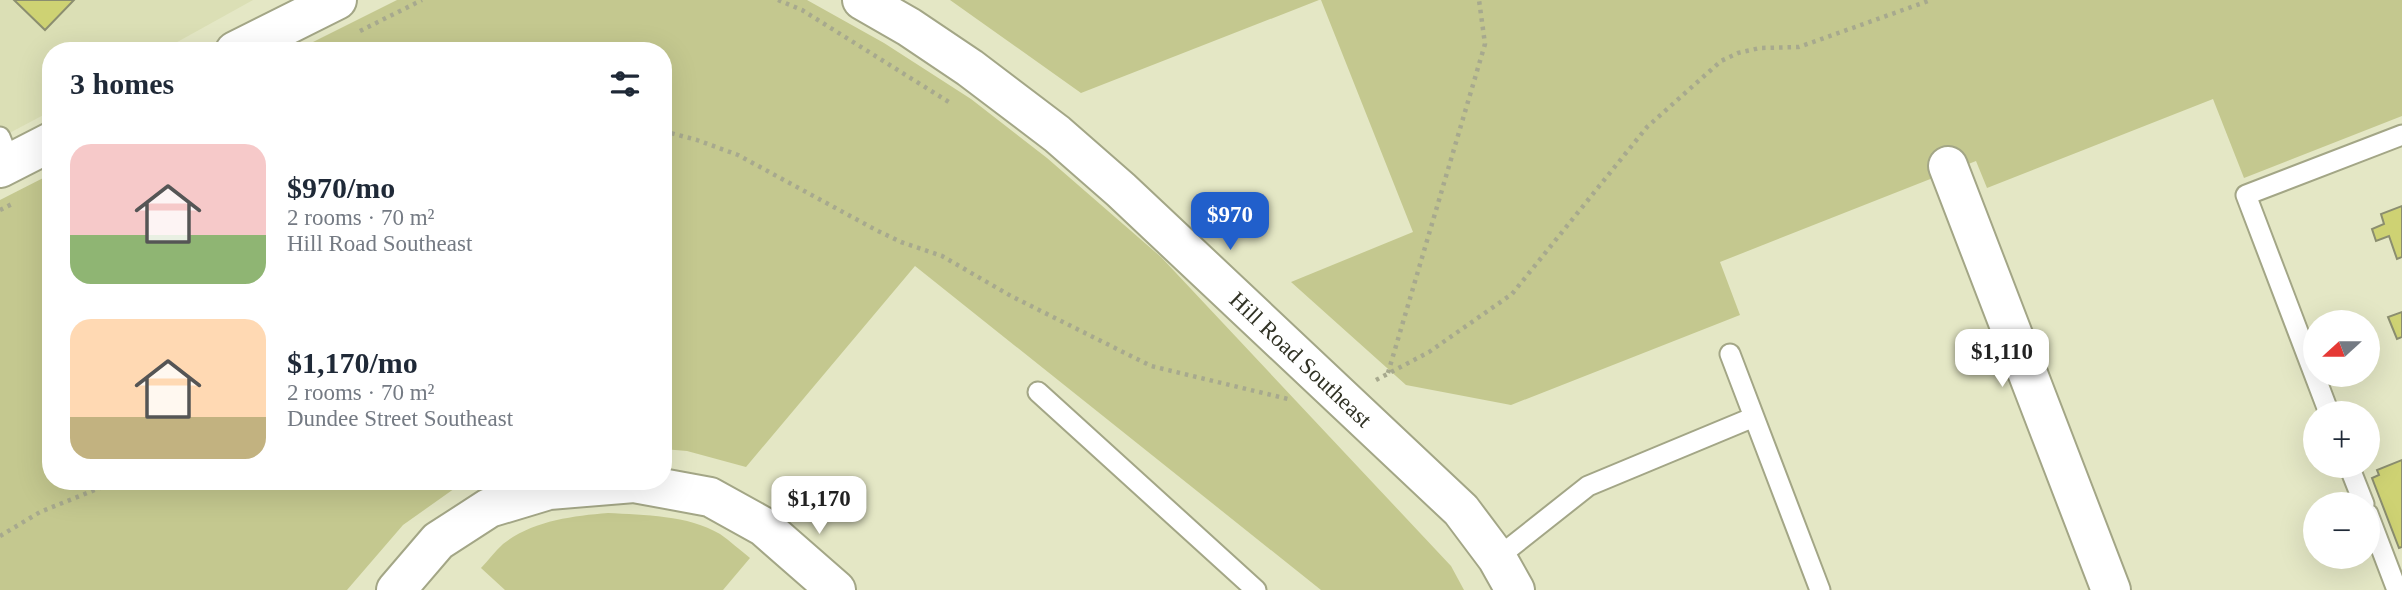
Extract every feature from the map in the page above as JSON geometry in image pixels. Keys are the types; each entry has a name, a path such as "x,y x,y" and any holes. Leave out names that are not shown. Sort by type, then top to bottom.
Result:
{"street":[{"path":"253,42 337,0"},
{"name":"Hill Road Southeast","path":"862,0 909,27 970,68 1057,134 1121,190 1453,503 1474,527 1506,574"},
{"path":"3,156 42,145"},
{"path":"1948,166 2111,590"},
{"path":"396,590 438,541 489,508 550,490"},
{"path":"672,490 710,497 764,527 836,590"}],"lane":[{"path":"2324,401 2246,195 2402,135"},
{"path":"1730,354 1820,590"},
{"path":"1038,392 1256,590"},
{"path":"1506,574 1588,486 1754,417"},
{"path":"2380,545 2397,590"}],"path":[{"path":"354,34 422,0"},
{"path":"778,0 802,10 955,106"},
{"path":"1388,374 1485,44 1479,0"},
{"path":"1369,385 1429,352 1512,294 1647,127 1721,61 1738,53 1760,48 1799,47 1931,0"},
{"path":"672,133 738,155 876,230 942,256 1011,296 1151,366 1289,399"},
{"path":"0,536 40,512 95,490"}],"shaded area":[{"path":"0,0 253,0 177,42 42,42 42,116 0,138"},
{"path":"397,0 807,0 884,43 971,99 1047,158 1161,257 1451,566 1464,590 1321,590 915,266 746,467 687,451 672,450 672,42 313,42"},
{"path":"950,0 1319,0 1081,93"},
{"path":"1321,0 2402,0 2402,116 2244,178 2213,99 1987,188 1976,161 1720,262 1740,315 1511,405 1406,385 1291,282 1413,232"},
{"path":"42,179 42,490 452,490 403,525 347,590 0,590 0,200"},
{"path":"608,513 666,517 694,523 720,534 750,558 723,590 505,590 481,568 503,544 527,530 567,518"}],"building":[{"path":"14,0 74,0 45,30"},
{"path":"2402,206 2402,257 2397,259 2389,236 2376,241 2372,229 2384,224 2381,214"},
{"path":"2402,312 2402,337 2397,339 2388,317"},
{"path":"2402,460 2402,547 2399,548 2380,499 2380,492 2377,492 2372,478 2380,478 2380,469"}]}
